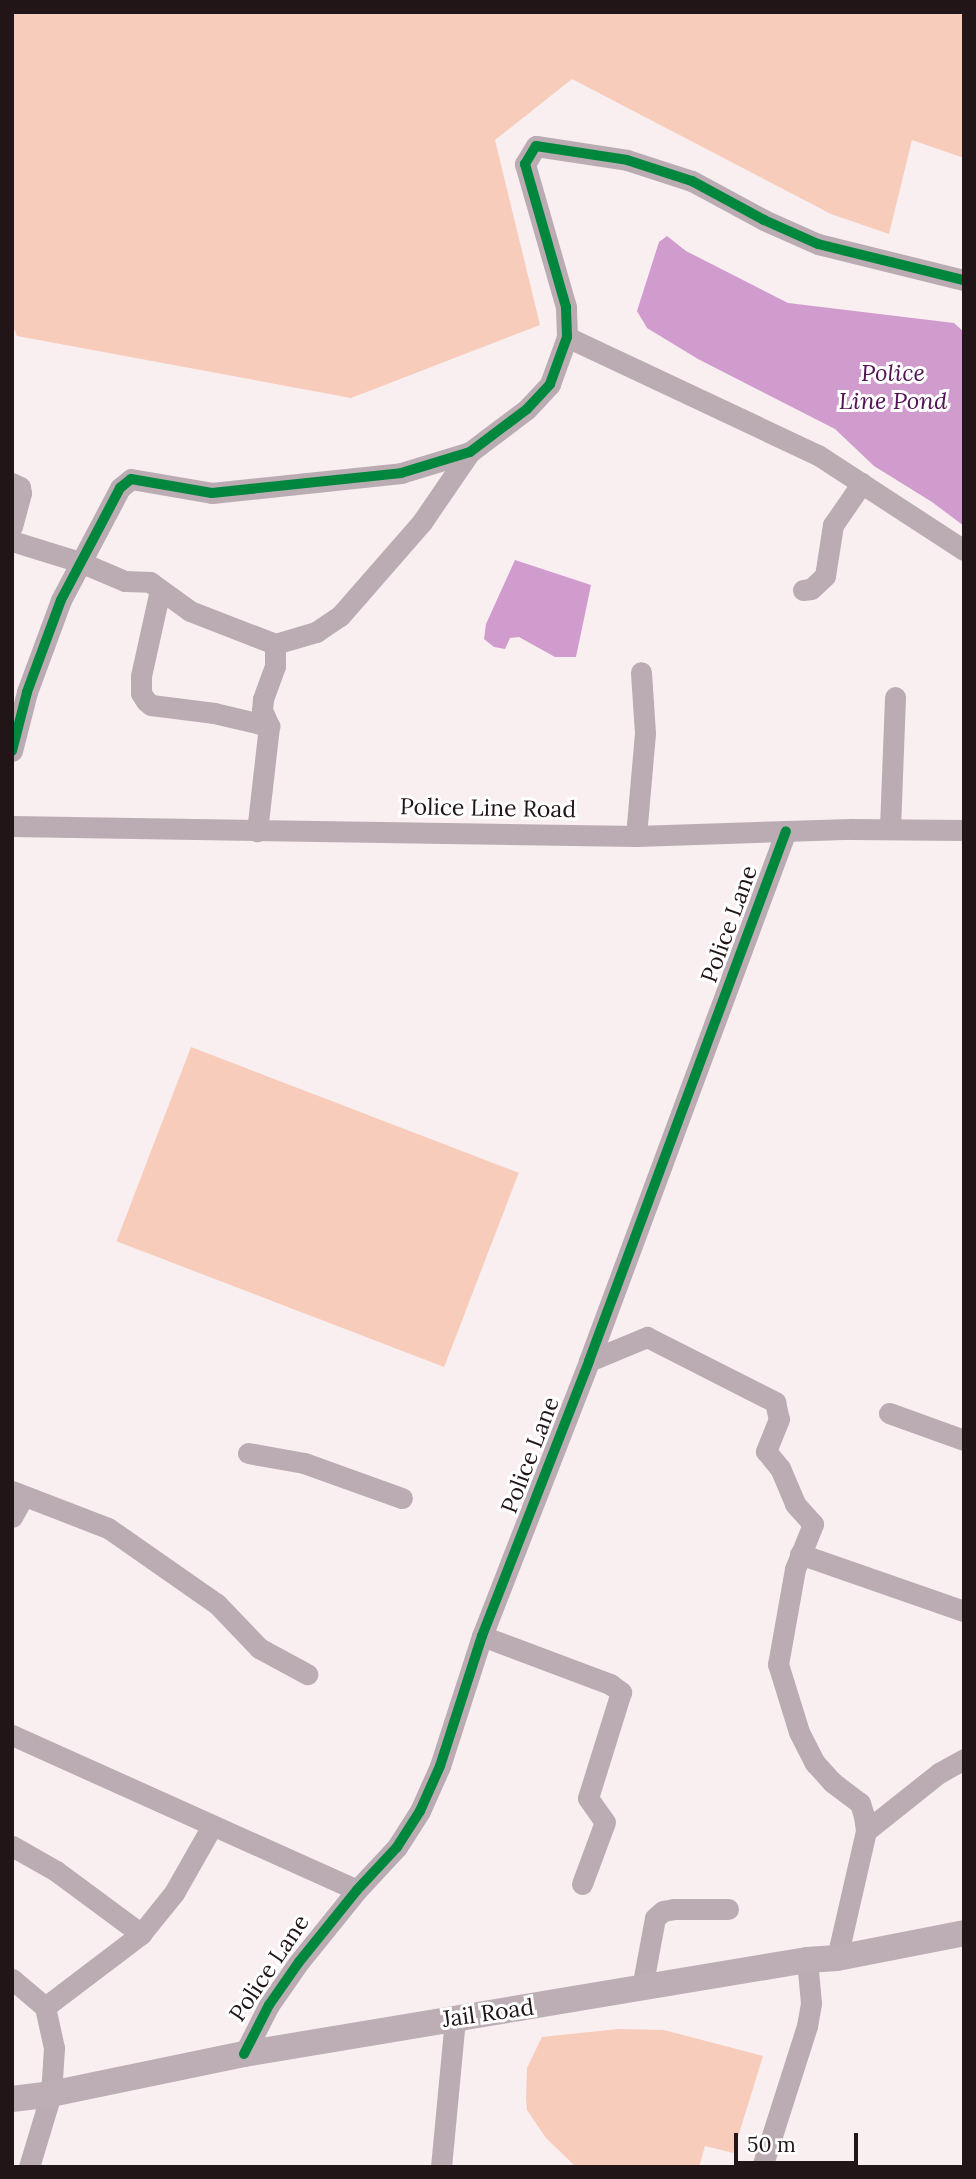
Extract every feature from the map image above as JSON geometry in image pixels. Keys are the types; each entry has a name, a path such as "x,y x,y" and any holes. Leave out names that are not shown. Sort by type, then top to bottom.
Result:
{"main road":[{"name":"Jail Road","path":"12,2099 51,2094 244,2054 807,1960 837,1958 964,1933"}],"street":[{"path":"12,541 80,562 125,581 150,582 197,614 275,644 316,632 347,608 422,522 470,452 527,409 550,384 567,337 566,307 525,164 536,146 627,160 692,181 764,220 818,244 964,280"},
{"path":"567,337 818,455 964,550"},
{"path":"12,751 27,692 80,562 120,488 131,479 212,493 401,473 470,452"},
{"path":"12,483 20,487 21,493 12,527"},
{"path":"803,590 811,589 825,576 833,525 862,483"},
{"path":"160,590 141,676 141,693 146,701 151,705 214,713 269,726"},
{"path":"257,831 269,726 262,710 265,690 277,656 275,644"},
{"path":"636,836 645,733 641,672"},
{"path":"890,828 895,697"},
{"name":"Police Line Road","path":"12,826 636,836 890,828 964,830"},
{"name":"Police Lane","path":"244,2054 269,2005 357,1890 397,1847 420,1811 440,1766 482,1636 589,1361 786,831"},
{"path":"589,1361 647,1337 775,1402 779,1419 766,1451 780,1468 795,1504 813,1524 800,1554 778,1664 799,1732 810,1753 832,1782 860,1803 866,1831 837,1958"},
{"path":"890,1413 964,1440"},
{"path":"248,1453 304,1463 402,1498"},
{"path":"12,1517 18,1494 108,1528 217,1604 260,1648 307,1674"},
{"path":"800,1554 964,1611"},
{"path":"482,1636 610,1684 621,1692 589,1798 605,1822 582,1884"},
{"path":"12,1735 357,1890"},
{"path":"866,1831 939,1773 964,1759"},
{"path":"45,2007 141,1934 174,1893 212,1826"},
{"path":"12,1846 56,1871 141,1934"},
{"path":"642,1988 655,1918 663,1911 674,1909 728,1909"},
{"path":"762,2167 807,2026 811,2003 807,1960"},
{"path":"12,1979 45,2007 54,2048 51,2094 29,2167"},
{"path":"441,2167 455,2018"}],"shaded area":[{"path":"12,12 964,12 964,158 912,140 889,234 831,214 572,79 495,140 540,325 351,398 17,336 12,324"},
{"path":"191,1047 519,1173 444,1367 116,1241"},
{"path":"618,2029 664,2030 763,2056 733,2153 705,2146 699,2167 576,2167 546,2138 527,2110 526,2099 527,2068 542,2037"}],"water":[{"name":"Police Line Pond","path":"667,236 686,251 788,303 954,323 964,332 964,526 932,502 874,466 835,429 698,359 647,328 637,311 659,242"},
{"path":"515,560 591,585 576,657 555,657 519,637 510,638 505,649 494,647 484,639 486,624"}],"cycle path":[{"path":"12,751 27,692 61,600 120,488 131,479 212,493 401,473 470,452 527,409 550,384 567,337 566,307 525,164 536,146 627,160 692,181 764,220 818,244 964,280"},
{"path":"244,2054 269,2005 299,1962 357,1890 397,1847 420,1811 440,1766 482,1636 589,1361 786,831"}]}
